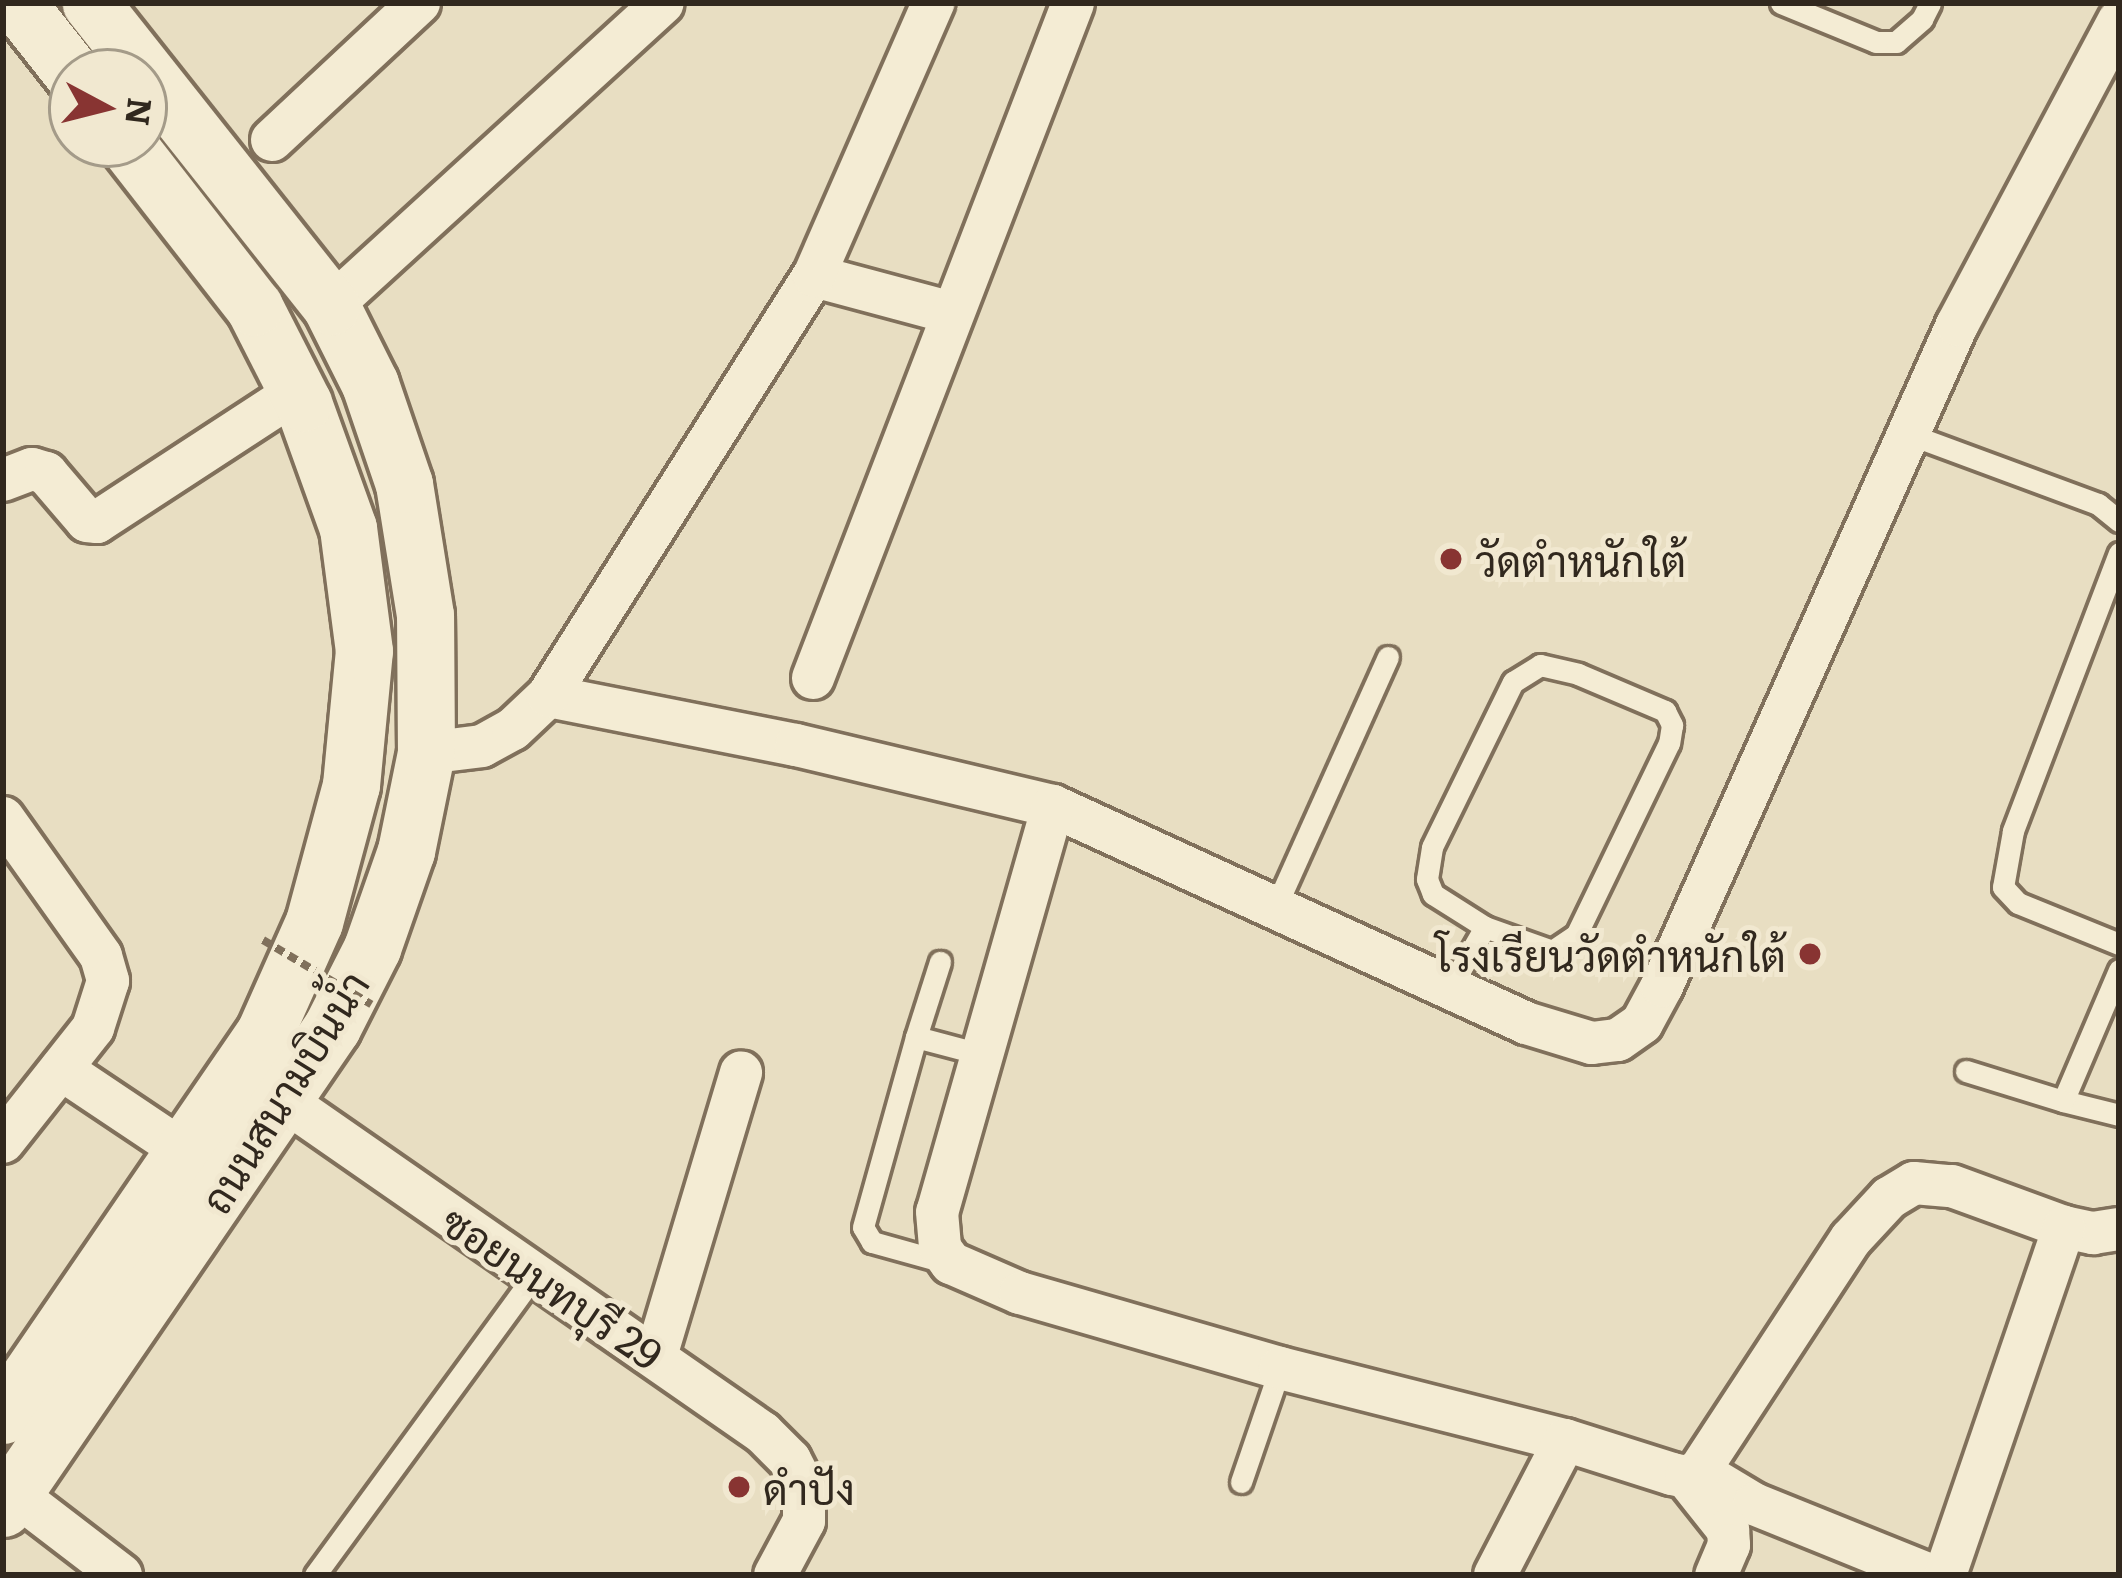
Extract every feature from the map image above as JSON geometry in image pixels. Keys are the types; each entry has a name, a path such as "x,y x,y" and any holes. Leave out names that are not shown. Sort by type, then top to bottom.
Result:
{"main road":[{"path":"17,3 52,48"},
{"name":"ถนนสนามบินน้ำ","path":"9,1500 332,1027 372,948 406,851 426,753 425,615 404,484 370,383 331,306 91,3"},
{"name":"ถนนสนามบินน้ำ","path":"3,1415 185,1152 275,1010 314,922 351,785 364,651 348,528 298,391 254,307 146,168"}],"street":[{"path":"272,140 418,3"},
{"path":"426,753 482,746 513,729 548,696 814,276 933,3"},
{"path":"813,678 1073,3"},
{"path":"331,306 638,11"},
{"path":"548,696 796,745 1053,806 1526,1023 1592,1043 1618,1040 1642,1023 1906,433 2119,20"},
{"path":"814,276 952,313"},
{"path":"3,480 32,469 46,473 87,521 97,522 298,391"},
{"path":"1053,806 972,1052 937,1212 940,1248 951,1263 1021,1293 1280,1368 1693,1474 1754,1504 1930,1575"},
{"path":"3,818 101,956 108,981 93,1028 3,1142"},
{"path":"61,1070 185,1152"},
{"path":"656,1356 741,1072"},
{"name":"ซอยนนทบุรี 29","path":"285,1101 763,1433 790,1460 804,1488 804,1521 775,1575"},
{"path":"1693,1474 1851,1239 1889,1198 1929,1180 2064,1227 2093,1233 2119,1229"},
{"path":"1945,1575 2064,1227"},
{"path":"1495,1575 1565,1440"},
{"path":"1693,1474 1728,1530 1729,1545 1715,1575"},
{"path":"9,1500 121,1575"}],"lane":[{"path":"1781,3 1876,42 1896,42 1922,19 1930,3"},
{"path":"1906,433 2098,505 2119,520"},
{"path":"2119,553 2013,831 2003,886 2018,903 2119,944"},
{"path":"1276,906 1388,657"},
{"path":"1551,666 1665,711 1672,725 1670,742 1576,935 1552,951 1485,927 1432,893 1427,865 1514,682 1524,671 1551,666"},
{"path":"1451,986 1485,927"},
{"path":"940,962 922,1039 863,1227 872,1242 951,1263"},
{"path":"2063,1101 2119,970"},
{"path":"922,1039 972,1052"},
{"path":"1966,1071 2119,1115"},
{"path":"315,1575 535,1274"},
{"path":"1241,1482 1280,1368"}],"path":[{"path":"263,940 371,1004"}],"place":[{"name":"วัดตำหนักใต้","path":"1451,559"},
{"name":"โรงเรียนวัดตำหนักใต้","path":"1810,954"},
{"name":"ดำปัง","path":"739,1487"}]}
